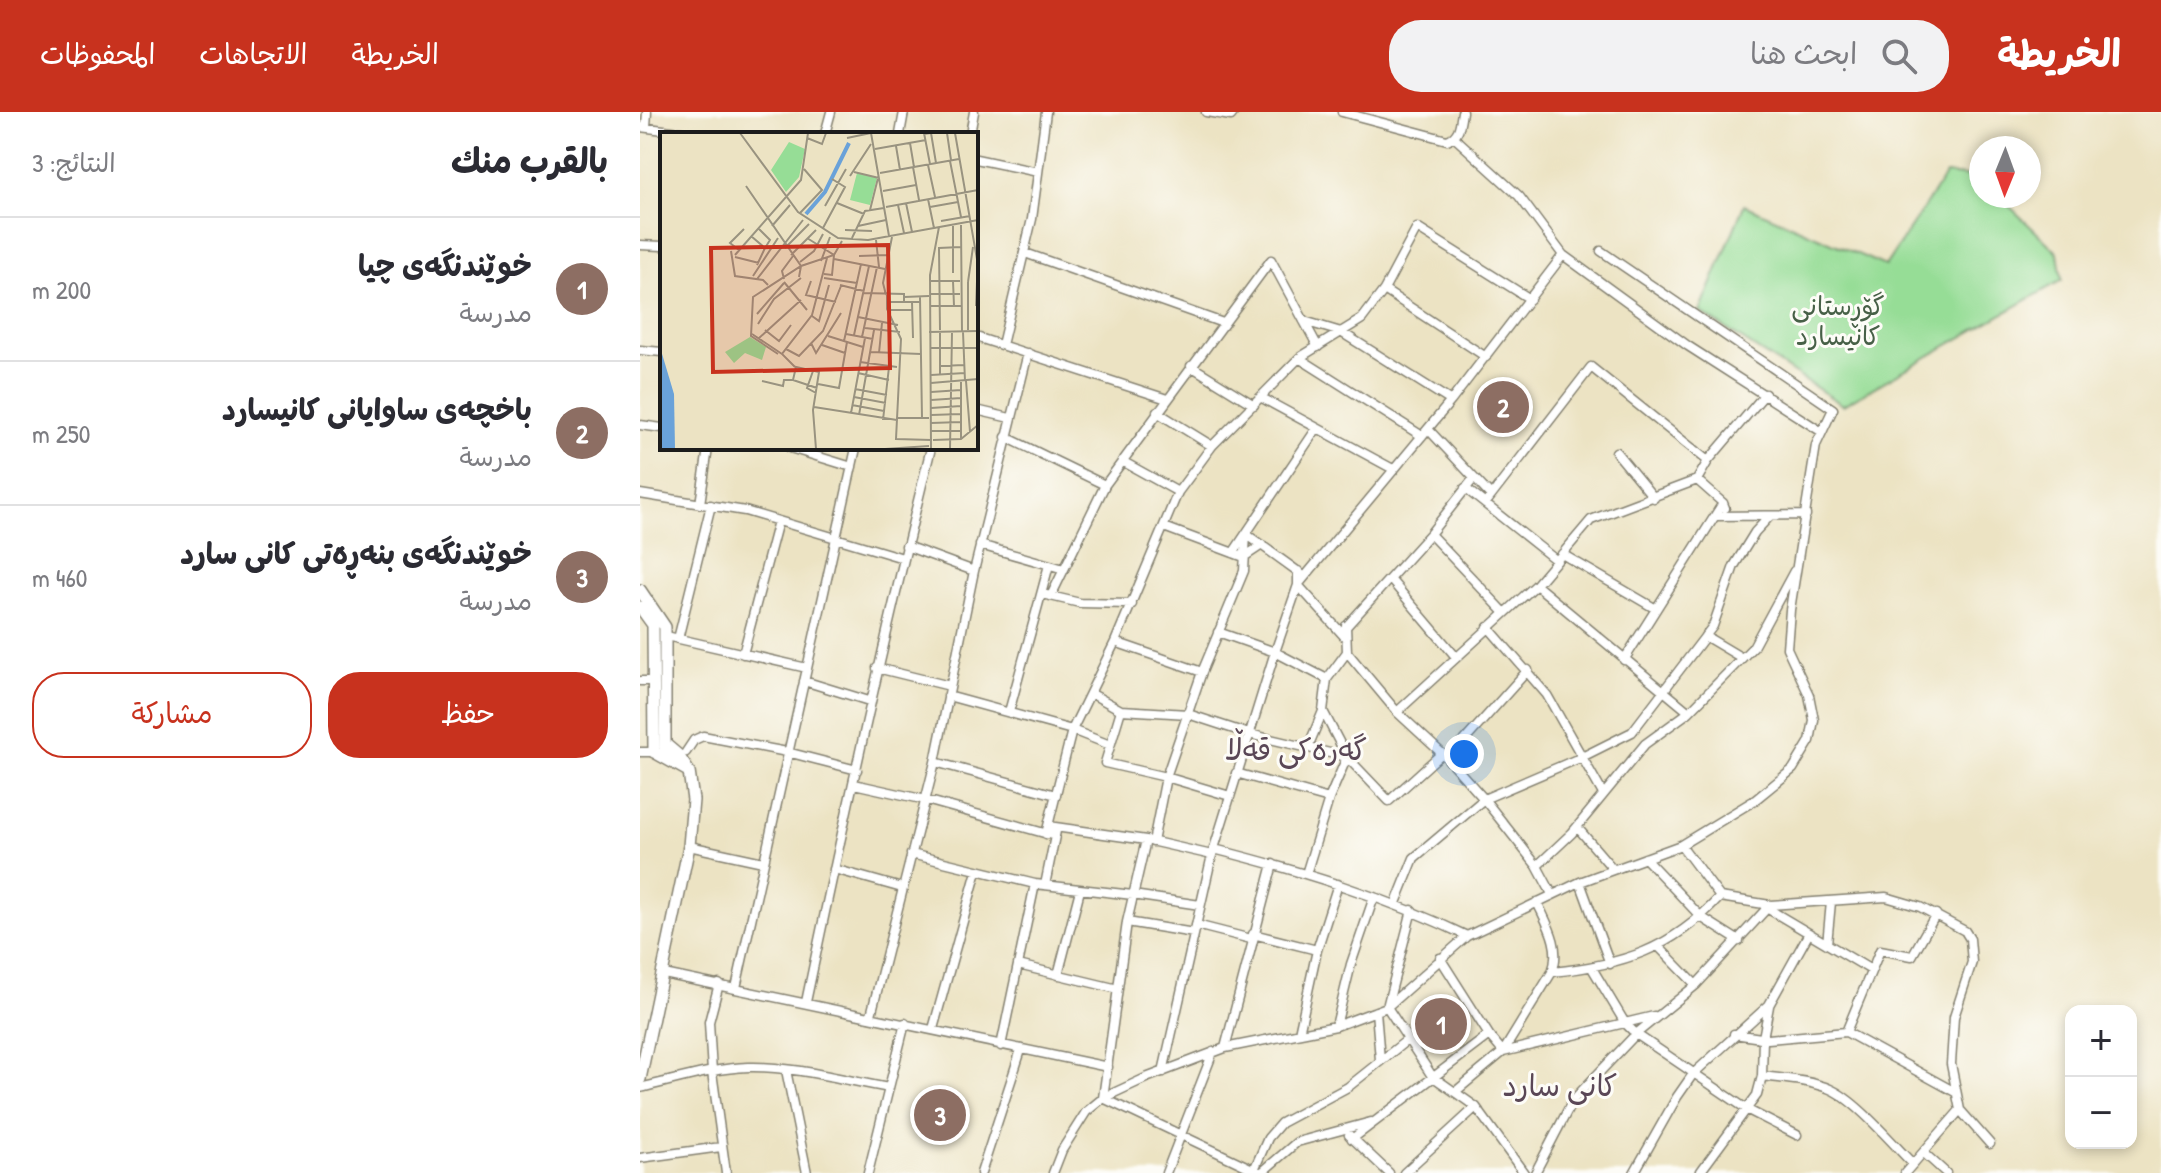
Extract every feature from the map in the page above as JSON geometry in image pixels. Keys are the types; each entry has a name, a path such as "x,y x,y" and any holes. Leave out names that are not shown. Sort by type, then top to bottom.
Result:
{"street":[{"path":"647,112 643,127 678,132"},
{"path":"826,132 831,112"},
{"path":"900,132 904,112"},
{"path":"970,132 974,112"},
{"path":"1002,345 1025,253 1046,112"},
{"path":"1206,112 1231,116 1234,112"},
{"path":"1342,112 1447,140 1454,137 1462,112"},
{"path":"1454,137 1519,196 1563,255 1688,346 1822,432"},
{"path":"978,159 1038,172"},
{"path":"1001,1046 1018,965 1040,885 1056,795 1072,730 1092,694 1178,492 1212,446 1299,358 1362,319 1384,290 1417,228 1530,299"},
{"path":"640,245 660,246"},
{"path":"1053,1173 1062,1150 1086,1112 1103,1098 1225,1048 1336,1026 1387,1007 1467,936 1580,882 1681,845 1712,828 1783,778 1800,760 1810,741 1813,708 1787,648 1816,445 1833,409 1601,251"},
{"path":"1025,253 1223,323"},
{"path":"1163,1072 1213,852 1301,573 1451,401 1563,255"},
{"path":"1009,712 1051,596 1105,485 1271,260 1318,347"},
{"path":"1384,290 1486,357"},
{"path":"1304,321 1341,332 1451,401"},
{"path":"978,338 1167,399"},
{"path":"640,350 660,352"},
{"path":"871,1015 926,800 974,571 1028,353"},
{"path":"1299,358 1425,432 1474,478 1488,500"},
{"path":"1191,366 1254,405"},
{"path":"1488,500 1591,367 1708,461"},
{"path":"1397,712 1536,585 1591,520 1697,480 1708,461 1765,394"},
{"path":"1262,398 1393,469"},
{"path":"978,410 1010,418"},
{"path":"1157,412 1212,446"},
{"path":"640,425 660,428"},
{"path":"1233,553 1317,428"},
{"path":"1006,437 1105,485"},
{"path":"700,504 708,450"},
{"path":"797,450 852,467"},
{"path":"736,988 856,450"},
{"path":"806,1002 869,701 930,450"},
{"path":"1616,452 1654,498"},
{"path":"1122,461 1178,492"},
{"path":"1345,632 1474,478"},
{"path":"1697,480 1723,503 1727,516"},
{"path":"1465,488 1488,500 1560,558 1656,609"},
{"path":"640,494 745,511 903,558"},
{"path":"1624,660 1723,503"},
{"path":"689,772 669,751 672,637 711,505"},
{"path":"1715,516 1806,515"},
{"path":"1396,903 1414,858 1484,799 1632,732 1713,626 1734,566 1755,532 1770,516"},
{"path":"743,654 778,521"},
{"path":"1164,527 1244,557"},
{"path":"1246,534 1301,573"},
{"path":"1103,1098 1133,895 1166,777 1202,672 1244,571 1246,534"},
{"path":"1430,534 1505,613"},
{"path":"980,545 1064,569"},
{"path":"1244,557 1262,545"},
{"path":"906,546 974,571"},
{"path":"1537,866 1577,827 1645,744 1689,712 1753,647 1798,564"},
{"path":"1049,565 1056,585"},
{"path":"1049,565 1051,596"},
{"path":"1390,579 1456,657"},
{"path":"1298,585 1345,632 1347,652 1397,712 1484,799 1537,866 1552,894"},
{"path":"1536,585 1689,712"},
{"path":"640,590 653,625 653,681 669,751 689,772 693,800 689,846 640,1079"},
{"path":"1051,596 1080,603 1132,604"},
{"path":"646,613 665,627 672,637 807,668"},
{"path":"1488,627 1547,695 1603,794"},
{"path":"1218,632 1275,652 1327,679"},
{"path":"1705,636 1742,658"},
{"path":"1115,642 1202,672"},
{"path":"1308,747 1323,711 1327,679 1347,652"},
{"path":"877,668 1110,745"},
{"path":"1323,711 1347,757 1389,801 1444,756 1528,670"},
{"path":"640,681 653,681"},
{"path":"804,681 869,701"},
{"path":"1092,694 1121,710 1188,714 1249,734 1347,757"},
{"path":"1121,710 1105,763 1230,796"},
{"path":"1632,732 1645,744"},
{"path":"640,752 669,751 703,736 787,752 857,770"},
{"path":"1306,874 1329,799 1347,757"},
{"path":"935,762 1056,795"},
{"path":"1236,773 1329,799"},
{"path":"854,784 1051,828 1149,841 1273,864 1396,903 1467,936"},
{"path":"1577,827 1613,869"},
{"path":"1681,845 1720,897 1766,906 1886,897 1936,914 1965,931 1972,948 1968,979 1954,1017 1951,1039 1955,1092 1960,1110 1990,1144"},
{"path":"689,846 763,862"},
{"path":"911,854 1040,885 1200,905"},
{"path":"1645,858 1701,917 1739,941"},
{"path":"1225,1048 1273,864"},
{"path":"834,869 902,888"},
{"path":"933,1029 977,871"},
{"path":"1580,882 1610,964"},
{"path":"1299,1033 1317,950 1338,884"},
{"path":"1058,975 1080,890"},
{"path":"1336,1026 1351,964 1374,897"},
{"path":"1552,972 1610,964 1658,946 1701,917 1720,897"},
{"path":"1455,1092 1503,1052 1552,972 1556,958 1554,942 1537,902"},
{"path":"1827,944 1831,902"},
{"path":"1412,910 1387,1007 1432,1076 1476,1107 1521,1172 1536,1171 1573,1100 1636,1034 1696,985 1739,941 1766,906"},
{"path":"1766,906 1871,970"},
{"path":"1846,1032 1880,950 1912,956 1936,914"},
{"path":"1127,922 1252,936 1317,950"},
{"path":"1701,1172 1757,1095 1762,1076 1763,1038 1769,1005 1809,933"},
{"path":"1658,946 1696,985"},
{"path":"1440,958 1503,1052"},
{"path":"1018,965 1118,989"},
{"path":"1592,968 1625,1023 1636,1034 1748,1110 1797,1135"},
{"path":"664,974 1108,1067"},
{"path":"719,984 709,1022 712,1072 726,1173"},
{"path":"1634,1173 1693,1074 1769,1005"},
{"path":"1376,1011 1380,1060"},
{"path":"1503,1052 1659,1015"},
{"path":"868,1173 905,1023"},
{"path":"1734,1034 1763,1038 1846,1032 1955,1092"},
{"path":"1352,1139 1489,1035"},
{"path":"1258,1172 1268,1138 1281,1123 1348,1087 1407,1040"},
{"path":"981,1173 1021,1050"},
{"path":"1166,1173 1213,1052"},
{"path":"640,1088 712,1072 752,1067 889,1088"},
{"path":"786,1070 807,1173"},
{"path":"1762,1076 1833,1090 1878,1128 1913,1164"},
{"path":"1103,1098 1258,1172"},
{"path":"1404,1173 1476,1107"},
{"path":"1905,1173 1960,1110"},
{"path":"1258,1172 1297,1142 1376,1121"},
{"path":"1343,1129 1389,1173"},
{"path":"640,1158 721,1147"},
{"path":"1924,1153 1946,1173"}],"green space":[{"name":"گۆڕستانی کانیسارد","path":"1946,174 1969,177 1969,208 2011,208 2058,253 2062,280 1843,405 1700,312 1744,205 1885,266"}],"place":[{"name":"باخچەی ساوایانی کانیسارد","path":"1503,407"},
{"name":"خوێندنگەی چیا","path":"1441,1024"},
{"name":"خوێندنگەی بنەڕەتی کانی سارد","path":"940,1115"}],"district":[{"name":"گەرەکی قەڵا","path":"1296,750"},
{"name":"کانی سارد","path":"1560,1086"}]}
